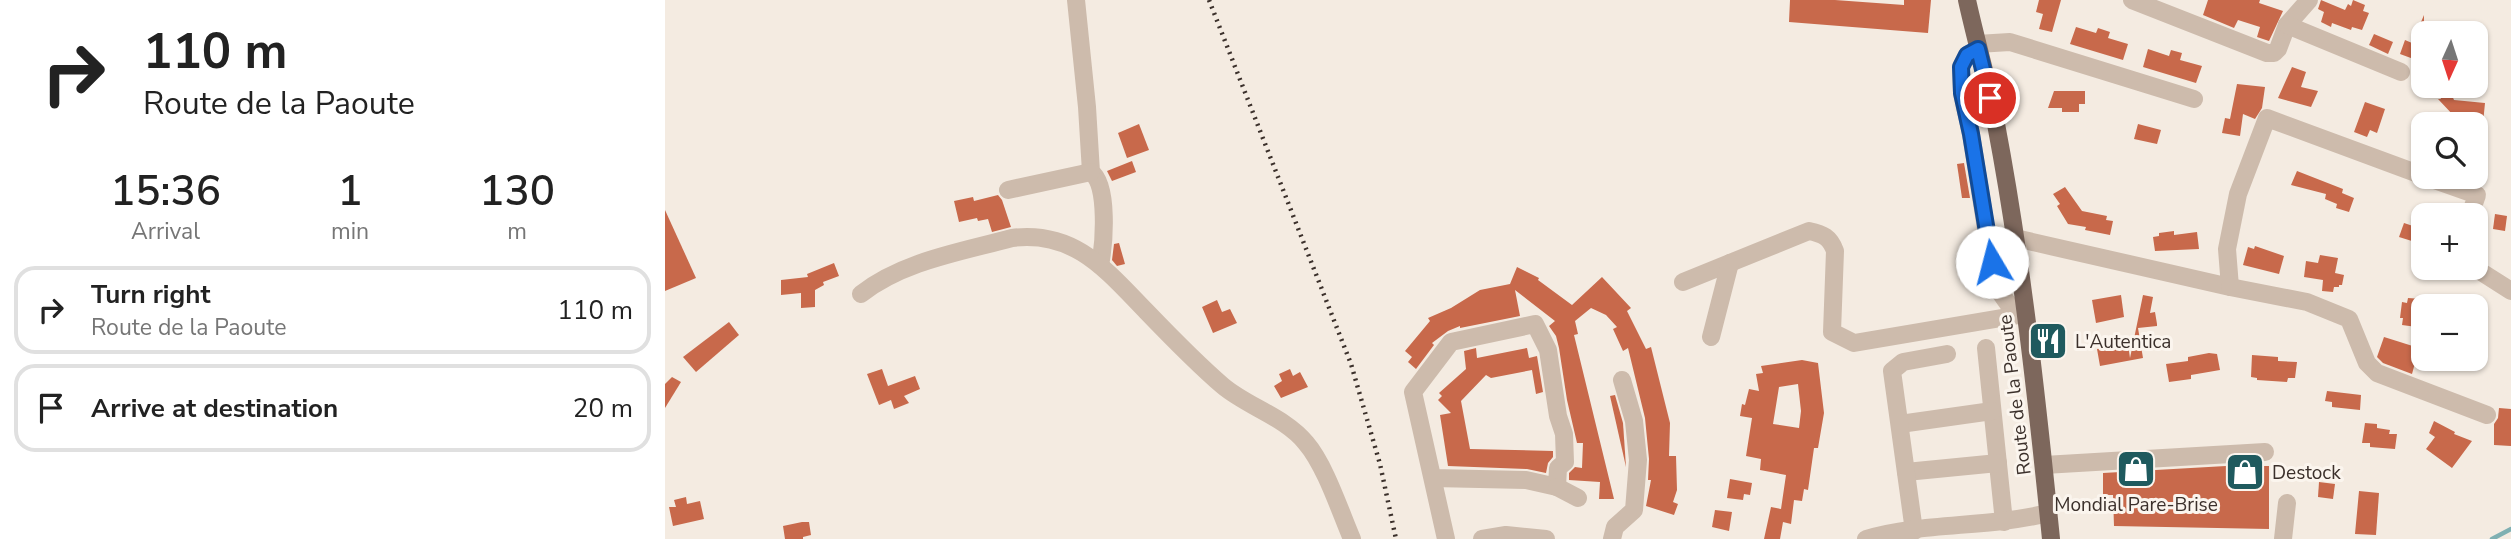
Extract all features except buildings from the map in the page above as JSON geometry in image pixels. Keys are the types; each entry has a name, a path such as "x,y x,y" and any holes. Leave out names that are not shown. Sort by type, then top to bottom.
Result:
{"main road":[{"name":"Route de la Paoute","path":"1967,0 1996,122 2015,238 2021,314 2044,465 2051,539"}],"street":[{"path":"1076,0 1091,172 1098,180 1104,224 1100,265"},
{"path":"2132,0 2267,53 2274,53 2278,49 2287,25 2309,0"},
{"path":"2287,25 2402,72"},
{"path":"2021,314 1995,285 1981,188 1962,93 1961,67 1967,55 1977,46 2010,42 2194,99"},
{"path":"2230,287 2227,249 2238,194 2267,118 2411,171"},
{"path":"1008,190 1091,172"},
{"path":"2461,189 2477,195 2474,203"},
{"path":"1683,282 1809,232 1823,234 1832,242 1835,251 1832,332 1854,343 2021,314"},
{"path":"861,294 890,274 908,267 1020,237 1057,240 1087,255 1100,265 1223,386 1306,443 1316,458 1352,539"},
{"path":"2015,238 2307,302 2349,319 2367,363 2377,373 2487,415"},
{"path":"1710,337 1730,263"},
{"path":"2488,277 2511,291"},
{"path":"1446,539 1413,392 1451,342 1535,324 1548,350 1558,416 1564,434 1565,462 1558,468 1557,487"},
{"path":"1986,348 2004,522"},
{"path":"1914,531 1892,371 1903,362 1947,354"},
{"path":"1612,539 1615,527 1635,510 1638,460 1635,421 1622,380"},
{"path":"1900,424 1992,411"},
{"path":"2044,465 2265,452"},
{"path":"1906,472 1998,463"},
{"path":"1433,478 1526,480 1557,487 1578,498"},
{"path":"2283,539 2287,503"},
{"path":"1866,539 1889,532 2004,522 2048,513"},
{"path":"1482,539 1506,535 1546,539"}],"waterway":[{"path":"2492,539 2511,529"}],"railway":[{"path":"1209,0 1351,364 1380,464 1396,539"}],"place":[{"name":"L'Autentica","path":"2048,341"},
{"name":"Mondial Pare-Brise","path":"2136,469"},
{"name":"Destock","path":"2245,472"}],"route":[{"path":"1990,98 1978,49 1967,55 1961,67 1962,93 1992,262"}]}
